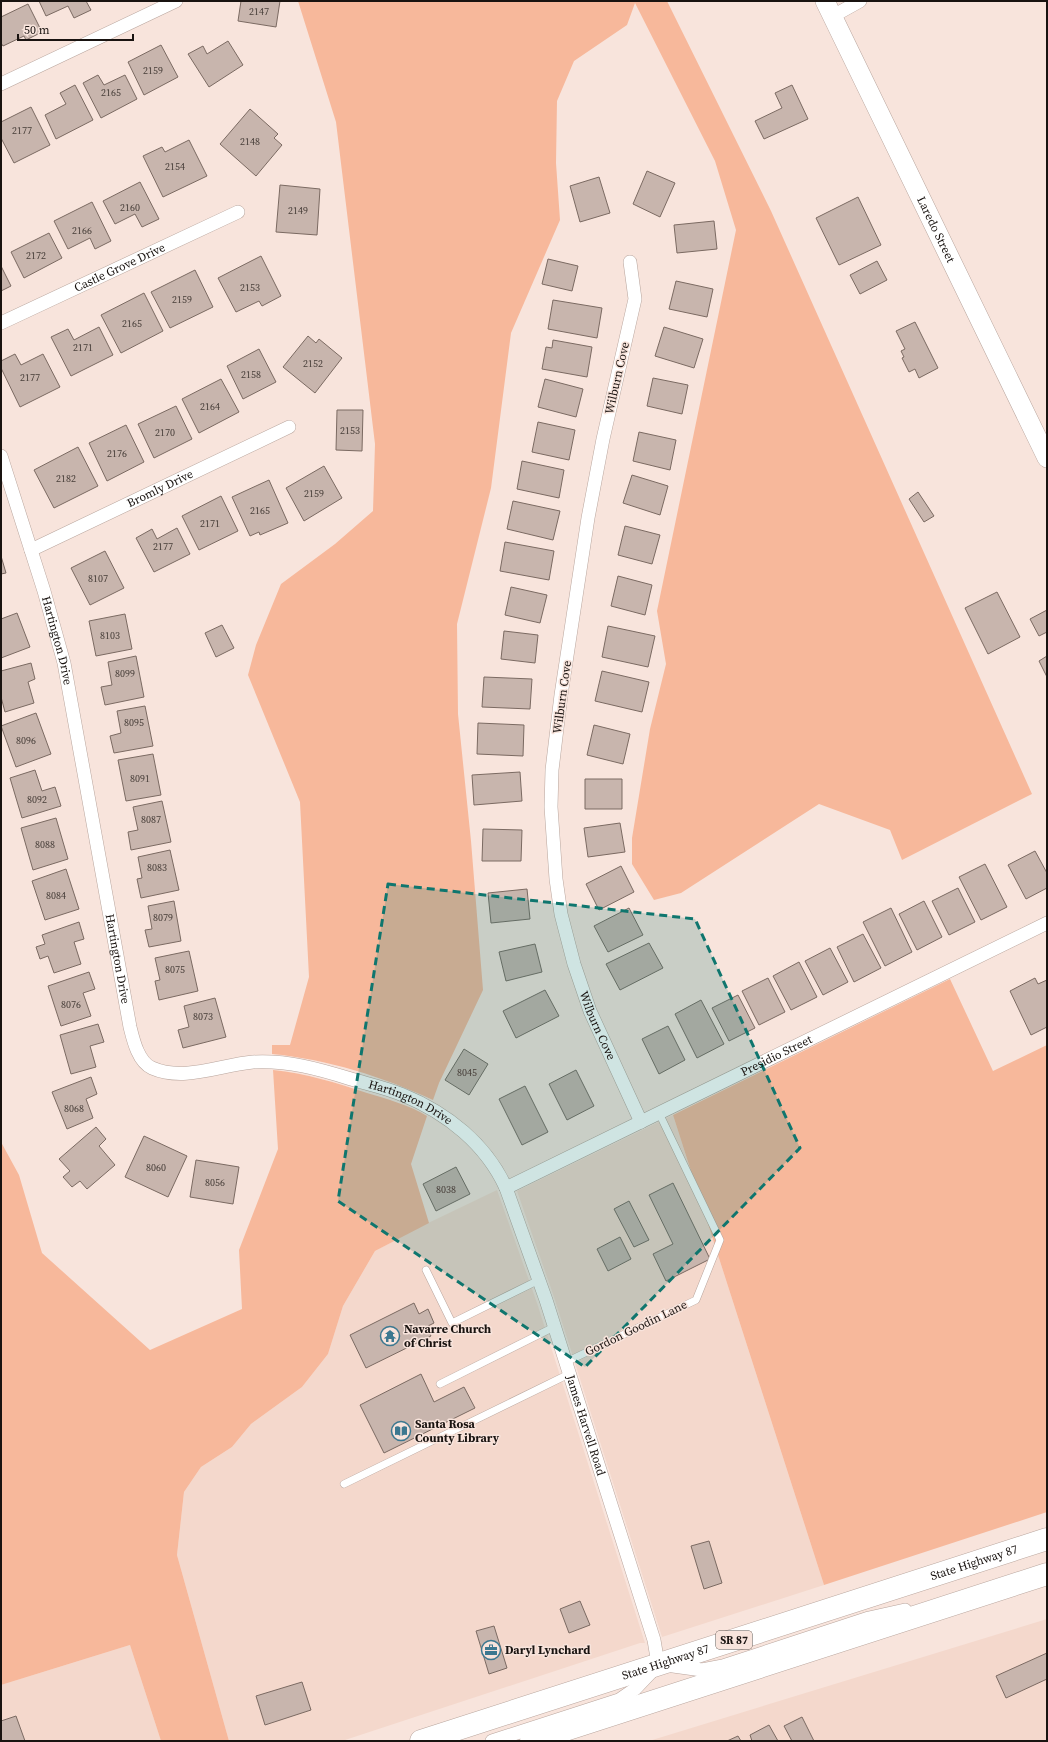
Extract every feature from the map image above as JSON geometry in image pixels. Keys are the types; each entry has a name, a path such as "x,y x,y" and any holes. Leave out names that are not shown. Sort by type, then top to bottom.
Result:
{"highway":[{"name":"State Highway 87","path":"421,1741 1047,1539"},
{"path":"531,1741 1047,1574"}],"street":[{"path":"1,84 176,1"},
{"path":"829,9 860,1"},
{"name":"Laredo Street","path":"829,9 1047,458"},
{"name":"Castle Grove Drive","path":"1,323 238,212"},
{"name":"Wilburn Cove","path":"630,262 635,299 603,439 588,518 561,695 552,770 551,807 556,879 561,914 574,964 590,1011 642,1122"},
{"name":"Bromly Drive","path":"31,550 289,427"},
{"name":"Hartington Drive","path":"1,456 31,550 64,663 130,1026 136,1050 150,1067 171,1074 196,1072 254,1062 290,1064 327,1072 402,1094 429,1107 461,1129 492,1161 506,1188"},
{"name":"Presidio Street","path":"506,1188 1047,923"},
{"name":"James Harvell Road","path":"506,1188 539,1280 654,1640 658,1664"},
{"path":"492,1741 619,1700 635,1689 658,1664 702,1670 723,1666 869,1618 990,1592"}],"lane":[{"name":"Gordon Goodin Lane","path":"344,1484 696,1300 720,1240 659,1113"},
{"path":"426,1270 452,1323 539,1280"},
{"path":"440,1384 554,1327"}],"highlighted area":[{"path":"388,884 695,919 800,1148 585,1367 338,1201"}],"shaded area":[{"path":"298,1 667,1 771,211 1032,794 902,860 890,830 819,804 681,893 654,900 632,864 632,838 650,729 666,664 657,611 736,230 715,161 635,3 627,25 574,61 557,101 556,163 560,220 511,333 491,488 457,624 458,714 471,841 483,990 439,1083 433,1100 395,1084 354,1070 313,1060 272,1054 272,1045 290,1045 309,977 300,802 248,675 256,645 281,584 335,544 373,511 375,444 336,122"},
{"path":"950,979 993,1071 1047,1045 1047,1512 824,1585 673,1115"},
{"path":"273,1070 297,1073 332,1082 398,1103 427,1116 411,1164 429,1223 375,1251 343,1306 328,1354 302,1387 251,1424 232,1447 201,1467 184,1492 177,1555 229,1741 161,1741 130,1645 1,1685 1,1142 19,1175 42,1253 150,1350 242,1309 239,1250 278,1149"},
{"path":"673,1115 824,1585 662,1637 554,1297 517,1191"},
{"path":"497,1190 537,1303 645,1643 640,1643 342,1741 229,1741 177,1555 184,1492 201,1467 232,1447 251,1424 302,1387 328,1354 343,1306 375,1251 422,1226"},
{"path":"1047,1619 1047,1741 649,1741"},
{"path":"130,1645 161,1741 1,1741 1,1685"}],"building":[{"path":"39,1 86,1 91,10 74,18 68,6 46,16"},
{"path":"241,1 280,1 276,27 238,21"},
{"path":"28,4 42,32 26,40 24,36 3,46 1,43 1,17"},
{"path":"228,41 243,65 209,87 188,54 203,46 207,54"},
{"path":"161,45 178,77 144,95 128,62"},
{"path":"98,75 104,85 125,75 137,99 101,118 83,83"},
{"path":"75,85 93,120 56,139 45,115 66,104 60,93"},
{"path":"792,85 808,119 764,139 755,121 782,108 775,93"},
{"path":"31,107 50,145 14,163 1,138 1,122"},
{"path":"250,109 278,134 274,138 282,145 256,176 220,144"},
{"path":"189,140 207,176 163,197 143,156 162,147 165,152"},
{"path":"647,171 675,183 660,217 633,204"},
{"path":"599,177 610,213 580,222 570,186"},
{"path":"140,182 159,219 142,227 135,214 115,224 103,201"},
{"path":"280,185 320,189 317,235 276,232"},
{"path":"858,197 881,245 839,265 816,218"},
{"path":"92,202 111,241 95,249 90,238 68,249 54,221"},
{"path":"714,221 717,249 677,253 674,225"},
{"path":"49,233 62,258 24,278 11,252"},
{"path":"261,256 281,296 262,306 259,301 236,312 218,278"},
{"path":"548,259 578,266 572,291 542,284"},
{"path":"877,261 887,280 860,294 850,275"},
{"path":"1,266 11,286 1,291"},
{"path":"195,270 213,307 170,328 151,292"},
{"path":"676,281 713,289 707,317 669,309"},
{"path":"144,293 163,331 121,353 101,315"},
{"path":"553,300 602,308 597,338 548,329"},
{"path":"915,322 938,368 919,378 915,369 909,372 902,358 904,357 901,351 905,349 896,331"},
{"path":"99,327 113,355 71,376 51,337 68,329 74,340"},
{"path":"664,327 703,339 694,368 655,356"},
{"path":"308,336 316,343 319,339 342,358 315,393 283,367"},
{"path":"553,340 592,347 587,377 542,369 546,347 552,348"},
{"path":"259,349 276,382 243,399 227,366"},
{"path":"15,354 21,365 43,354 60,387 20,407 1,368 1,361"},
{"path":"653,378 688,385 682,414 647,406"},
{"path":"221,379 239,412 199,433 182,399"},
{"path":"545,379 583,389 576,417 538,407"},
{"path":"176,406 192,439 154,458 138,424"},
{"path":"337,410 363,410 362,451 336,450"},
{"path":"538,422 575,430 569,460 532,452"},
{"path":"126,425 144,462 107,481 89,443"},
{"path":"639,432 676,440 670,470 633,461"},
{"path":"78,447 98,486 54,508 34,470"},
{"path":"522,461 564,470 559,498 517,489"},
{"path":"324,466 342,498 304,521 286,488"},
{"path":"632,475 668,486 660,515 623,503"},
{"path":"269,480 288,523 260,535 259,532 250,536 232,497"},
{"path":"918,492 934,516 924,522 909,499"},
{"path":"221,496 238,531 199,550 182,516"},
{"path":"513,501 560,511 553,540 507,529"},
{"path":"625,526 660,535 652,564 618,555"},
{"path":"177,528 190,554 154,572 136,538 152,529 157,539"},
{"path":"505,542 554,551 549,580 500,571"},
{"path":"105,551 124,588 90,605 71,568"},
{"path":"1,556 6,573 1,574"},
{"path":"618,576 652,585 645,615 611,606"},
{"path":"511,587 547,595 540,623 505,615"},
{"path":"997,592 1020,637 988,654 965,608"},
{"path":"1047,610 1047,632 1039,636 1030,619"},
{"path":"17,613 30,647 1,658 1,619"},
{"path":"125,614 132,649 96,656 89,621"},
{"path":"222,625 234,648 216,657 205,633"},
{"path":"608,626 655,636 648,667 602,657"},
{"path":"504,631 538,635 535,663 501,659"},
{"path":"136,656 144,697 105,705 101,687 112,685 108,662"},
{"path":"1047,656 1047,677 1039,661"},
{"path":"31,663 35,679 28,682 34,703 5,712 1,697 1,671"},
{"path":"602,671 649,682 642,712 595,701"},
{"path":"484,677 532,679 530,709 482,707"},
{"path":"145,706 153,746 114,753 110,736 121,733 117,711"},
{"path":"36,713 51,754 16,767 1,726"},
{"path":"478,723 524,725 523,756 477,754"},
{"path":"594,725 630,734 623,764 587,755"},
{"path":"153,754 161,795 126,801 118,760"},
{"path":"35,770 42,791 55,787 61,806 22,818 10,778"},
{"path":"520,772 522,801 474,805 472,775"},
{"path":"585,779 622,779 622,809 585,809"},
{"path":"162,801 171,842 131,850 128,832 138,830 133,807"},
{"path":"56,818 68,859 33,870 21,828"},
{"path":"620,823 625,852 588,857 584,828"},
{"path":"483,829 522,830 521,861 482,861"},
{"path":"170,850 179,890 141,898 137,879 142,878 138,857"},
{"path":"1035,851 1047,873 1047,888 1026,899 1008,865"},
{"path":"985,864 1007,907 981,920 959,877"},
{"path":"621,866 634,892 599,910 586,884"},
{"path":"66,869 79,909 45,920 32,881"},
{"path":"958,888 975,922 949,935 932,901"},
{"path":"527,889 530,919 491,923 488,893"},
{"path":"174,901 181,941 149,947 145,930 152,929 148,906"},
{"path":"924,901 942,937 917,950 899,914"},
{"path":"629,908 643,935 608,952 594,926"},
{"path":"891,908 912,952 885,966 863,922"},
{"path":"79,922 84,939 74,942 81,964 54,973 48,956 40,959 36,947 45,944 42,935"},
{"path":"863,934 881,968 854,982 837,947"},
{"path":"649,943 663,968 620,990 606,964"},
{"path":"535,944 542,972 506,981 499,952"},
{"path":"830,948 848,982 823,995 805,961"},
{"path":"189,951 198,991 159,1000 155,981 160,980 155,958"},
{"path":"799,962 817,997 791,1010 773,976"},
{"path":"89,972 95,989 83,993 91,1016 61,1026 48,986"},
{"path":"768,978 785,1012 759,1025 742,991"},
{"path":"1035,978 1038,984 1047,980 1047,1027 1031,1035 1010,991"},
{"path":"545,990 559,1016 516,1038 503,1011"},
{"path":"738,995 755,1028 729,1041 712,1008"},
{"path":"215,998 226,1037 183,1048 178,1030 189,1027 184,1006"},
{"path":"701,1000 724,1044 697,1058 675,1014"},
{"path":"98,1024 104,1042 90,1046 96,1067 71,1074 60,1035"},
{"path":"668,1026 685,1060 659,1074 642,1039"},
{"path":"464,1049 488,1064 469,1095 445,1080"},
{"path":"576,1070 594,1106 567,1120 549,1084"},
{"path":"91,1077 97,1094 86,1099 93,1118 67,1129 52,1092"},
{"path":"525,1086 548,1132 522,1145 499,1099"},
{"path":"96,1127 106,1139 99,1146 115,1165 87,1189 80,1181 72,1187 63,1177 70,1171 59,1159"},
{"path":"144,1136 187,1156 168,1197 125,1177"},
{"path":"196,1160 239,1167 233,1204 190,1197"},
{"path":"456,1167 470,1194 436,1211 423,1184"},
{"path":"673,1183 710,1259 666,1281 653,1254 673,1244 649,1195"},
{"path":"629,1201 649,1240 634,1247 614,1209"},
{"path":"620,1237 631,1259 608,1271 597,1249"},
{"name":"Navarre Church of Christ","path":"414,1303 419,1314 428,1309 434,1323 426,1327 431,1336 366,1368 350,1335"},
{"name":"Santa Rosa County Library","path":"421,1374 434,1402 464,1387 475,1408 384,1453 360,1405"},
{"path":"709,1541 722,1583 704,1589 691,1546"},
{"path":"580,1601 590,1625 569,1633 560,1609"},
{"name":"Daryl Lynchard","path":"494,1626 507,1668 489,1674 476,1631"},
{"path":"1047,1653 1047,1679 1006,1698 996,1676"},
{"path":"302,1682 311,1710 265,1725 256,1696"},
{"path":"16,1716 25,1741 1,1741 1,1721"},
{"path":"802,1717 814,1741 792,1741 784,1726"},
{"path":"769,1725 778,1741 752,1741 750,1735"},
{"path":"738,1736 741,1741 727,1741"}],"place":[{"name":"Navarre Church of Christ","path":"390,1336"},
{"name":"Santa Rosa County Library","path":"401,1431"},
{"name":"Daryl Lynchard","path":"491,1650"}]}
